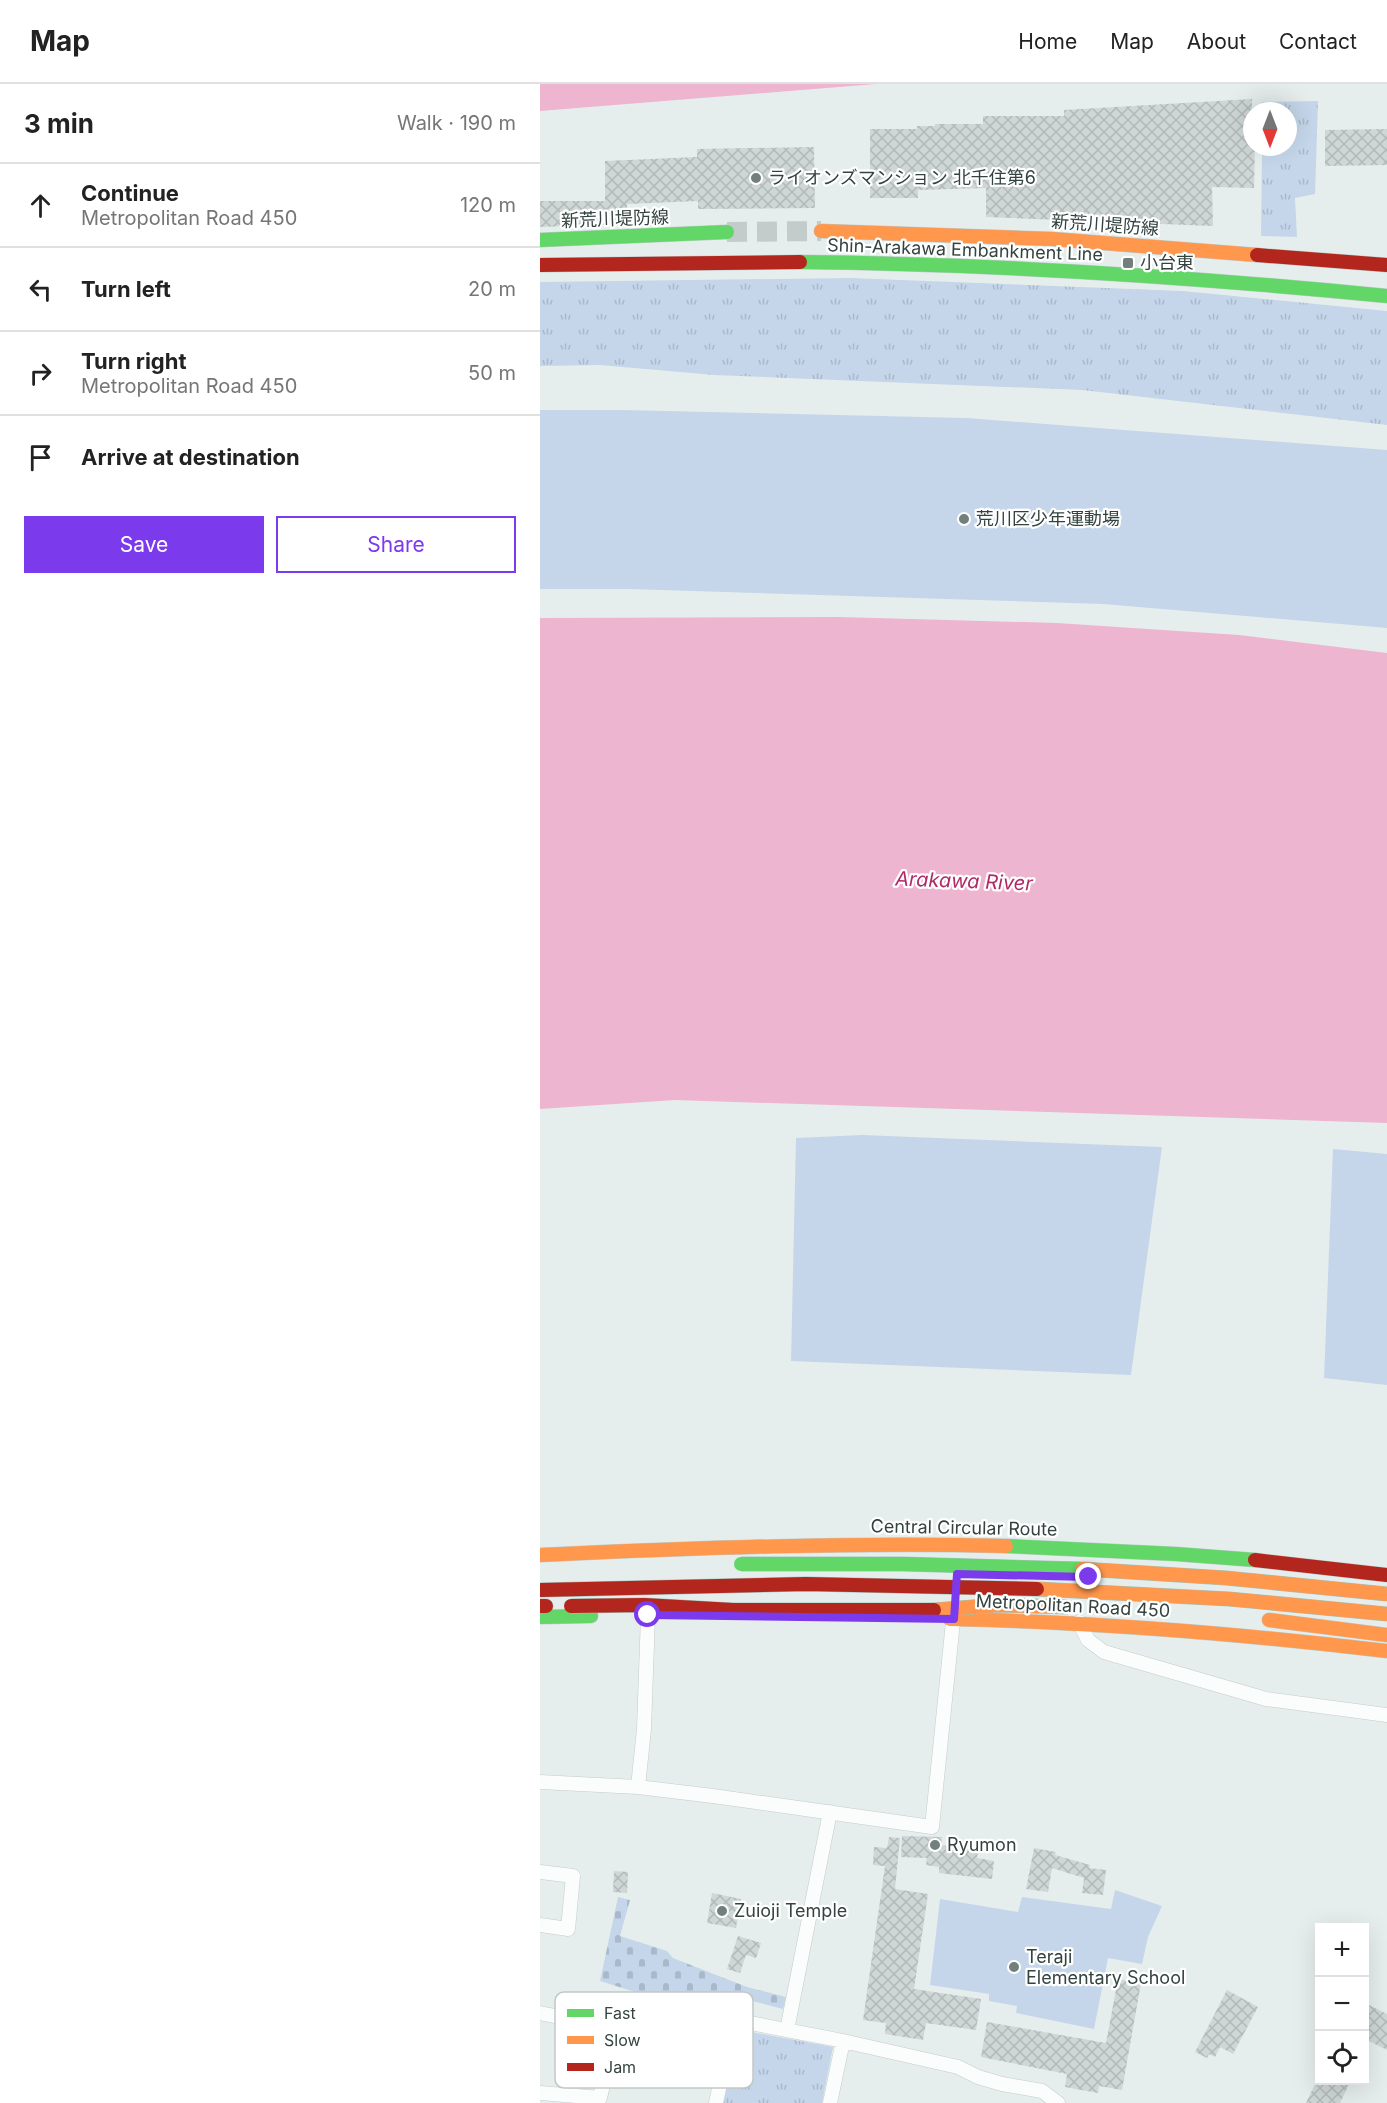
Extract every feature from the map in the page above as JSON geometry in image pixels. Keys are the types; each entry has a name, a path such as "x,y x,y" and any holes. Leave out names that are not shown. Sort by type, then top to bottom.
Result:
{"main road":[{"name":"新荒川堤防線","path":"821,231 1052,239 1387,265"},
{"name":"新荒川堤防線","path":"540,240 727,232"},
{"name":"Shin-Arakawa Embankment Line","path":"540,265 768,262 1004,267 1213,280 1387,296"},
{"name":"Central Circular Route","path":"540,1555 642,1549 834,1544 990,1545 1184,1555 1275,1562 1387,1575"},
{"path":"957,1574 998,1561 1091,1560 1275,1574 1387,1586"},
{"path":"730,1564 915,1563 1079,1568 1272,1582 1387,1594"},
{"path":"540,1566 623,1565"},
{"name":"Metropolitan Road 450","path":"540,1578 742,1574 957,1574 1123,1580 1272,1590 1387,1602"},
{"path":"540,1590 742,1584 916,1584 1180,1595 1387,1614"},
{"path":"540,1606 644,1605 733,1610 915,1611 998,1605 1087,1608"},
{"name":"Metropolitan Road 450","path":"540,1617 648,1615 1079,1622 1261,1636 1387,1651"},
{"path":"1264,1619 1387,1635"}],"street":[{"path":"540,1782 638,1787 932,1827 957,1574"},
{"path":"638,1787 644,1729 648,1615"},
{"path":"1079,1622 1088,1640 1104,1652 1266,1699 1387,1715"},
{"path":"787,2030 830,1812"},
{"path":"540,1872 573,1876 568,1929 540,1925"},
{"path":"540,2013 555,2016"},
{"path":"753,2024 958,2067 978,2077 1002,2084 1042,2091 1058,2103"},
{"path":"830,2103 843,2041"},
{"path":"540,2093 600,2098 602,2088"},
{"path":"716,2103 719,2088"}],"green space":[{"path":"1318,101 1315,194 1295,198 1297,237 1261,236 1262,156 1297,156 1297,102 1262,102"},
{"path":"850,278 1183,291 1387,311 1387,425 1082,390 714,375 600,365 540,366 540,282"},
{"name":"荒川区少年運動場","path":"540,410 967,418 1387,450 1387,628 1103,604 629,589 540,589"},
{"path":"862,1135 1162,1147 1131,1375 791,1361 796,1138"},
{"path":"1333,1149 1387,1154 1387,1385 1324,1378"},
{"path":"1115,1890 1162,1906 1148,1937 1142,1964 1108,1958 1094,2029 1016,2013 1017,2006 989,2001 989,1994 930,1985 940,1899 1018,1912 1022,1897 1111,1909"},
{"path":"618,1897 630,1900 620,1936 667,1951 673,1958 747,1987 786,1997 783,2009 753,2001 753,1992 635,1992 600,1981"},
{"path":"753,2032 833,2047 822,2103 720,2103 723,2088 753,2088"}],"water":[{"path":"540,84 876,84 540,111"},
{"name":"Arakawa River","path":"839,617 1057,623 1239,635 1387,653 1387,1123 675,1100 540,1109 540,618"}],"building":[{"path":"1252,99 1252,102 1243,102 1243,156 1255,156 1254,188 1212,187 1213,226 986,217 986,188 918,190 918,198 870,198 870,129 917,129 917,126 935,126 935,124 983,124 983,116 1064,116 1064,110"},
{"path":"1387,129 1387,165 1325,166 1325,130"},
{"path":"814,147 815,208 698,209 698,201 627,204 627,224 540,227 540,201 605,201 605,161 697,157 697,149"},
{"path":"902,1836 942,1837 941,1845 978,1851 977,1858 994,1861 992,1879 939,1873 939,1867 926,1865 927,1858 901,1857"},
{"path":"889,1837 900,1838 895,1889 928,1894 914,1989 981,1999 976,2030 926,2023 923,2040 885,2034 886,2023 863,2020 885,1866 873,1865 874,1847 887,1848"},
{"path":"1034,1848 1056,1852 1055,1855 1090,1865 1089,1868 1106,1870 1103,1895 1082,1893 1084,1878 1052,1868 1048,1892 1026,1889"},
{"path":"614,1871 628,1872 627,1893 613,1892"},
{"path":"712,1893 741,1899 736,1928 707,1923"},
{"path":"738,1936 761,1943 756,1958 746,1955 740,1973 727,1969"},
{"path":"1118,1979 1141,1983 1122,2090 1099,2086 1098,2093 1065,2087 1067,2074 981,2057 987,2022 1106,2043"},
{"path":"1227,1990 1258,2007 1233,2054 1220,2047 1215,2057 1209,2054 1207,2058 1195,2052"},
{"path":"1369,2005 1387,2014 1387,2050 1369,2041"},
{"path":"1315,2084 1349,2085 1340,2103 1306,2103"}],"tunnel":[{"path":"727,232 821,231"}],"traffic: fast":[{"path":"540,240 727,232"},
{"path":"800,262 947,265 1094,273 1387,296"},
{"path":"1006,1546 1255,1560"},
{"path":"741,1564 903,1564 1082,1569"},
{"path":"540,1617 591,1616"}],"traffic: slow":[{"path":"821,231 1052,239 1257,255"},
{"path":"540,1555 831,1545 1006,1546"},
{"path":"1082,1569 1226,1578 1387,1594"},
{"path":"1037,1589 1229,1599 1387,1614"},
{"path":"934,1610 998,1605 1068,1607"},
{"path":"950,1619 1169,1630 1387,1651"},
{"path":"1269,1620 1387,1635"}],"traffic: jam":[{"path":"1257,255 1387,265"},
{"path":"540,265 800,262"},
{"path":"1255,1560 1387,1575"},
{"path":"540,1590 806,1584 1037,1589"},
{"path":"571,1606 644,1605 733,1610 934,1610"},
{"path":"540,1606 546,1606"}],"place":[{"name":"ライオンズマンション 北千住第6","path":"756,178"},
{"name":"小台東","path":"1128,263"},
{"name":"荒川区少年運動場","path":"964,519"},
{"name":"Ryumon","path":"935,1845"},
{"name":"Zuioji Temple","path":"722,1911"},
{"name":"Teraji Elementary School","path":"1014,1967"}],"route":[{"path":"648,1615 954,1619 957,1574 1089,1577"}]}
